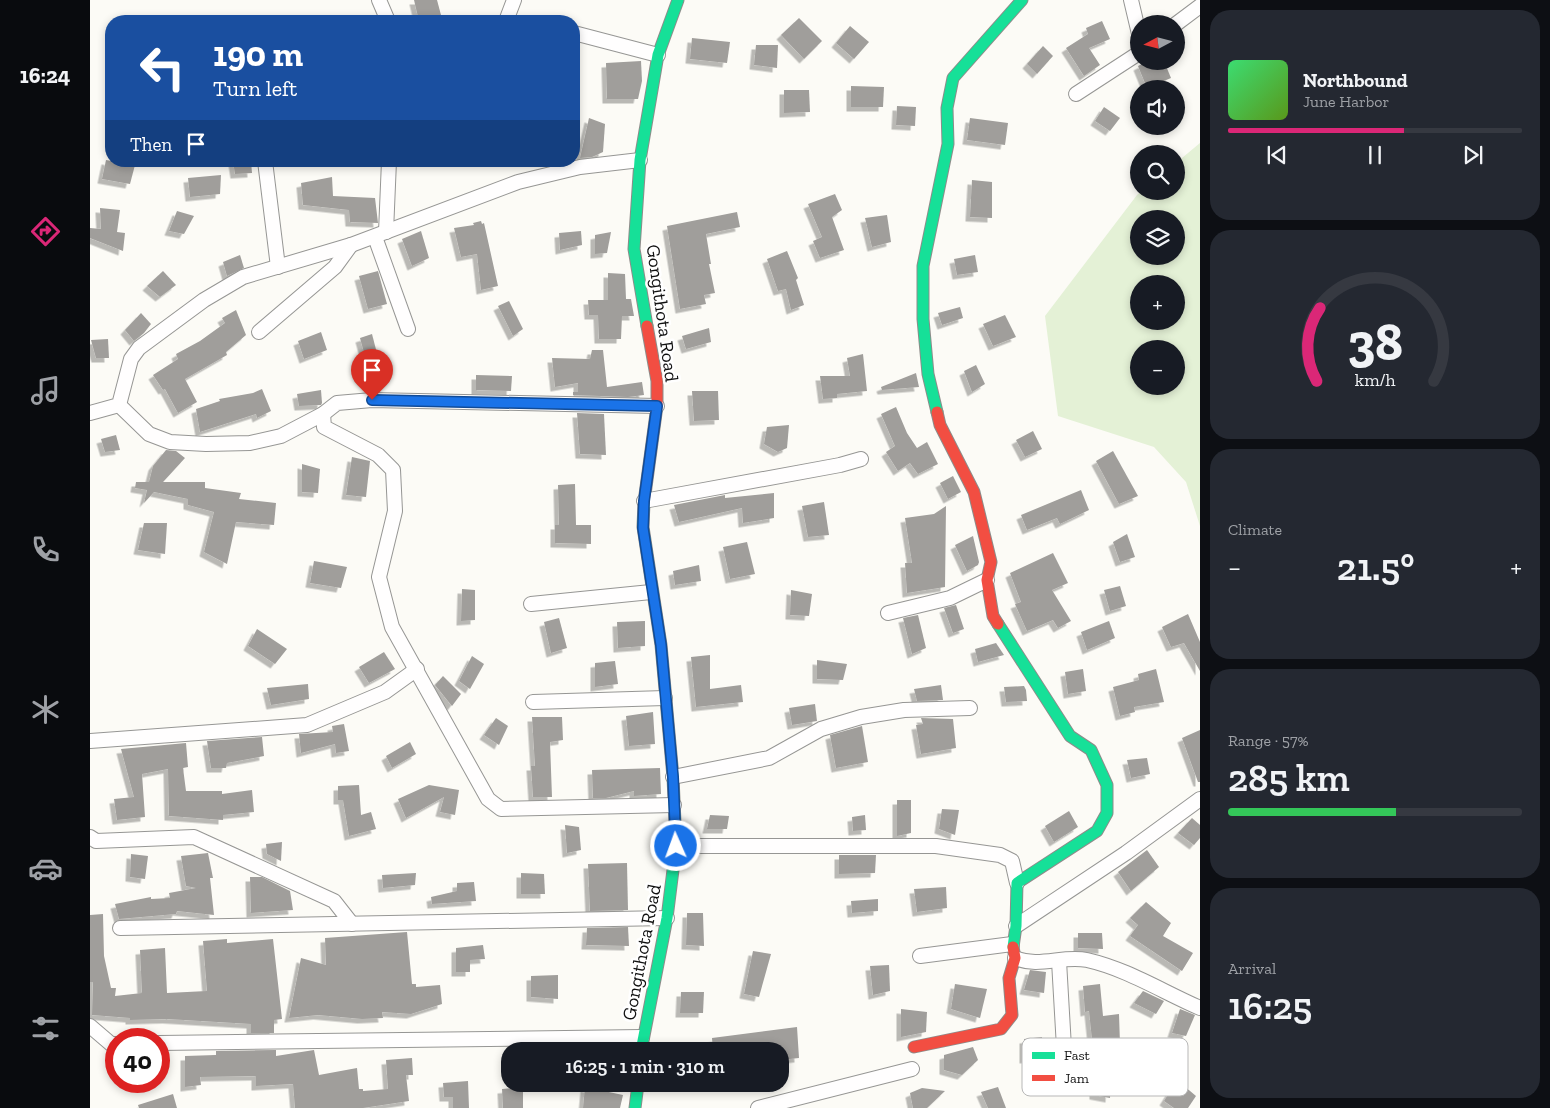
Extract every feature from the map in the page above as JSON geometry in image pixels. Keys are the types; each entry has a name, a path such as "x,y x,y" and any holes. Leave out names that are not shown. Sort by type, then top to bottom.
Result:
{"street":[{"path":"379,0 385,15"},
{"path":"508,15 514,0"},
{"name":"Gongithota Road","path":"642,1042 667,918 676,846 673,777 661,645 651,592 643,528 644,501 657,406 657,380 634,249 640,160 658,55 678,0"},
{"path":"1017,883 1097,831 1107,813 1107,785 1091,750 1070,736 993,616 987,580 992,562 974,492 940,425 928,374 923,319 922,266 948,144 947,108 953,78 1022,0"},
{"path":"1131,0 1135,15"},
{"path":"1185,17 1200,6"},
{"path":"580,35 658,55"},
{"path":"1076,94 1130,59"},
{"path":"119,405 131,359 139,348 204,300 243,277 351,245 518,182 580,167 640,160"},
{"path":"267,167 278,267"},
{"path":"388,167 380,234 408,329"},
{"path":"259,332 335,267 351,245"},
{"path":"119,405 149,434 170,442 206,444 250,443 281,436 323,414 337,403 372,400 657,406"},
{"path":"90,412 119,405"},
{"path":"323,414 324,427 378,455 393,470 395,511 378,577 392,627 488,799 501,809 674,805"},
{"path":"644,501 840,465 861,459"},
{"path":"888,613 950,598 987,580"},
{"path":"531,604 651,592"},
{"path":"90,742 306,725 386,692 417,669"},
{"path":"533,702 666,698"},
{"path":"673,777 769,758 821,728 861,717 904,710 970,708"},
{"path":"1016,926 1126,853 1200,799"},
{"path":"90,837 96,841 194,837 334,901 352,924"},
{"path":"676,846 936,846 1000,855 1012,861 1017,883 1016,926 1012,944 1015,958 1009,978 1012,1015 1001,1029 914,1047"},
{"path":"120,928 667,918"},
{"path":"920,956 1012,944"},
{"path":"1015,958 1028,963 1085,960 1123,971 1200,1008"},
{"path":"1059,961 1063,1038"},
{"path":"90,1026 105,1038"},
{"path":"170,1044 642,1037"},
{"path":"758,1108 912,1069"},
{"path":"636,1108 637,1092"}],"green space":[{"path":"1200,143 1200,526 1186,482 1154,447 1058,416 1045,316 1133,200 1185,200 1185,156"}],"building":[{"path":"414,0 437,0 441,15 418,15"},
{"path":"799,18 822,41 804,59 781,35"},
{"path":"1102,21 1110,39 1089,48 1100,65 1084,76 1066,48 1088,34 1086,28"},
{"path":"850,26 869,42 854,59 836,43"},
{"path":"692,38 730,42 727,63 690,59"},
{"path":"756,45 778,45 777,68 754,65"},
{"path":"1043,46 1053,56 1037,74 1027,64"},
{"path":"641,61 642,81 638,99 607,99 606,63"},
{"path":"1140,70 1168,70 1171,78 1166,80 1144,80"},
{"path":"851,86 884,87 883,107 851,107"},
{"path":"784,90 809,90 810,112 784,113"},
{"path":"897,106 916,107 915,126 896,125"},
{"path":"1104,107 1120,118 1110,131 1095,121"},
{"path":"589,118 605,124 603,152 592,157 580,158"},
{"path":"970,118 1008,123 1005,145 967,140"},
{"path":"105,165 105,167 134,167 130,184 102,179"},
{"path":"234,167 252,167 252,173 235,174"},
{"path":"221,175 220,194 190,197 188,178"},
{"path":"332,177 333,196 375,198 378,223 350,222 349,210 303,205 301,183"},
{"path":"972,180 992,182 992,218 970,217"},
{"path":"835,194 842,210 832,217 844,250 820,258 813,241 822,237 808,204"},
{"path":"100,208 120,210 117,232 125,233 123,251 90,238 90,228 101,229"},
{"path":"177,211 194,216 184,234 169,231"},
{"path":"737,212 740,227 706,234 711,264 709,264 715,293 704,295 706,304 680,309 667,226"},
{"path":"887,215 891,242 872,247 865,218"},
{"path":"481,221 482,224 484,223 498,286 481,290 477,254 461,257 454,228 474,225 473,223"},
{"path":"421,231 429,258 412,266 402,239"},
{"path":"581,231 582,245 560,250 559,233"},
{"path":"611,232 607,253 595,254 595,235"},
{"path":"787,251 798,278 796,280 804,305 791,310 786,289 778,291 767,259"},
{"path":"240,255 244,268 227,276 223,262"},
{"path":"975,255 978,272 957,275 954,259"},
{"path":"163,271 176,285 160,297 147,286"},
{"path":"378,271 387,304 368,309 359,276"},
{"path":"608,273 625,274 626,299 631,299 634,316 622,316 621,339 599,339 598,315 589,315 588,300 608,300"},
{"path":"509,301 523,329 513,336 498,306"},
{"path":"960,307 963,318 942,325 938,313"},
{"path":"236,310 246,335 226,352 227,355 185,379 197,402 178,413 165,389 163,390 153,375 178,359 176,354 200,341 225,323 222,318"},
{"path":"141,313 151,324 134,341 125,330"},
{"path":"1005,315 1016,337 993,346 983,324"},
{"path":"709,328 711,342 686,349 682,336"},
{"path":"321,332 327,350 304,359 298,341"},
{"path":"372,334 380,365 368,367 360,338"},
{"path":"108,339 109,358 96,358 91,340"},
{"path":"592,350 603,350 607,387 642,382 644,395 628,397 573,395 573,392 578,392 578,383 555,387 552,358 590,359"},
{"path":"863,354 867,391 837,394 837,398 823,399 820,376 850,376 847,358"},
{"path":"976,365 985,384 972,392 964,371"},
{"path":"916,373 919,387 882,390 881,387"},
{"path":"476,375 512,376 511,391 476,390"},
{"path":"262,389 271,411 257,418 256,414 200,432 196,409 220,401 219,399 253,393"},
{"path":"321,390 321,405 299,406 297,394"},
{"path":"692,391 718,391 719,420 694,421"},
{"path":"896,407 907,433 917,448 927,442 938,464 918,474 910,463 898,471 886,452 895,446 881,414"},
{"path":"577,413 604,414 606,455 580,454"},
{"path":"789,425 787,448 778,452 764,444 767,427"},
{"path":"1033,431 1042,449 1025,457 1016,440"},
{"path":"116,435 120,450 105,452 101,439"},
{"path":"166,450 176,451 185,458 163,482 205,482 205,488 241,493 239,499 276,503 274,525 236,522 227,564 204,552 214,512 188,505 188,499 154,492 144,503 147,490 135,488 136,482 149,482 153,466"},
{"path":"1113,451 1138,496 1119,504 1096,461"},
{"path":"352,457 370,461 366,497 346,495"},
{"path":"302,464 320,469 318,493 302,492"},
{"path":"953,476 961,492 948,499 940,483"},
{"path":"575,484 576,525 591,525 591,544 555,543 555,525 559,525 558,485"},
{"path":"1081,490 1089,510 1060,524 1057,518 1027,530 1021,515"},
{"path":"774,493 774,518 743,523 742,508 679,522 674,505 725,495 725,498"},
{"path":"824,502 829,535 808,537 802,506"},
{"path":"946,506 945,587 907,593 905,563 912,563 905,518 934,514"},
{"path":"144,523 167,523 165,554 138,550"},
{"path":"1127,534 1135,557 1120,562 1113,542"},
{"path":"973,536 979,562 978,565 967,571 955,545"},
{"path":"747,542 755,574 730,579 723,547"},
{"path":"1053,553 1068,583 1052,590 1071,621 1058,628 1053,620 1027,631 1015,604 1021,602 1010,573"},
{"path":"314,561 347,567 341,588 310,583"},
{"path":"699,565 701,581 675,585 673,571"},
{"path":"1120,586 1126,606 1110,611 1104,590"},
{"path":"462,589 475,590 475,620 461,621"},
{"path":"791,590 812,594 809,616 790,615"},
{"path":"956,605 964,629 953,633 944,608"},
{"path":"1188,614 1200,642 1200,671 1184,643 1171,647 1162,627"},
{"path":"918,615 926,648 912,654 903,618"},
{"path":"559,618 567,648 551,653 544,622"},
{"path":"645,621 645,646 618,648 617,622"},
{"path":"1109,621 1115,638 1087,650 1081,632"},
{"path":"257,629 287,649 275,664 248,646"},
{"path":"996,643 1004,655 978,662 975,649"},
{"path":"384,652 395,669 369,683 359,667"},
{"path":"710,655 710,689 741,685 743,702 696,707 691,657"},
{"path":"472,656 484,664 470,689 459,681"},
{"path":"817,660 847,664 843,680 817,679"},
{"path":"615,661 618,684 595,687 595,663"},
{"path":"1083,669 1086,691 1068,694 1065,672"},
{"path":"1156,669 1164,702 1134,707 1135,712 1120,716 1113,687 1139,680 1138,674"},
{"path":"443,676 461,694 452,706 435,685"},
{"path":"308,684 309,699 271,705 267,688"},
{"path":"941,685 943,700 917,701 914,689"},
{"path":"1024,686 1027,701 1006,702 1004,687"},
{"path":"815,704 817,721 792,725 789,708"},
{"path":"653,712 655,744 629,746 626,716"},
{"path":"532,717 562,717 563,740 550,742 552,797 533,797 531,766 535,766"},
{"path":"496,718 508,726 499,745 484,735"},
{"path":"921,718 953,719 956,748 921,754 916,725 923,724"},
{"path":"344,724 349,751 336,753 335,744 301,753 299,734 333,732 332,726"},
{"path":"862,726 868,762 836,768 830,735"},
{"path":"1200,730 1200,782 1198,782 1182,738"},
{"path":"262,737 264,756 227,763 226,768 211,768 207,741"},
{"path":"410,742 416,754 392,768 386,756"},
{"path":"186,743 188,767 183,768 186,791 222,791 222,794 252,790 254,812 223,815 223,820 169,816 168,769 142,774 145,817 117,820 114,799 134,797 121,749"},
{"path":"1147,758 1150,774 1131,778 1127,760"},
{"path":"660,768 661,794 634,796 634,791 606,798 593,798 592,770"},
{"path":"359,785 361,815 371,812 376,829 349,836 343,800 338,800 338,786"},
{"path":"429,785 459,790 455,815 440,812 444,797 406,818 398,799"},
{"path":"897,800 911,800 911,833 897,836"},
{"path":"942,809 959,810 955,835 939,829"},
{"path":"1069,811 1078,827 1054,842 1045,826"},
{"path":"710,815 729,816 727,829 707,829"},
{"path":"865,815 866,830 853,831 852,817"},
{"path":"1192,818 1200,825 1200,838 1194,845 1178,833"},
{"path":"565,825 579,827 581,850 567,853"},
{"path":"282,842 281,861 267,854 266,844"},
{"path":"1147,850 1159,867 1131,891 1118,872"},
{"path":"208,853 213,878 210,878 214,915 177,911 176,914 119,919 115,904 151,897 151,899 170,898 169,893 196,888 186,886 181,856"},
{"path":"131,854 148,856 145,879 130,877"},
{"path":"839,855 876,855 875,873 839,874"},
{"path":"627,863 628,910 590,911 588,864"},
{"path":"416,873 415,885 383,888 382,875"},
{"path":"521,873 544,874 545,894 521,894"},
{"path":"250,877 262,877 290,891 293,910 251,913"},
{"path":"474,882 476,901 432,904 431,897 457,891 457,883"},
{"path":"946,887 947,908 917,912 914,889"},
{"path":"878,899 878,911 852,913 851,901"},
{"path":"1146,902 1171,923 1163,936 1193,953 1182,971 1130,936 1138,925 1130,918"},
{"path":"687,913 703,913 704,946 686,945"},
{"path":"103,914 104,956 111,988 116,988 115,996 142,993 140,950 165,948 167,993 207,991 203,941 227,939 227,943 273,939 282,1019 274,1020 274,1033 251,1033 251,1024 167,1019 130,1020 130,1018 92,1015 93,982 90,982 90,915"},
{"path":"628,927 629,946 586,945 587,928"},
{"path":"407,932 412,984 416,984 416,987 440,985 442,1004 411,1014 382,1012 383,1018 362,1019 318,1015 289,1018 301,958 326,965 325,938"},
{"path":"1078,933 1102,933 1103,949 1078,948"},
{"path":"483,945 485,959 470,960 470,972 456,972 456,948"},
{"path":"753,951 771,954 759,997 744,994"},
{"path":"889,965 890,991 873,995 870,966"},
{"path":"1030,970 1046,972 1044,993 1024,990"},
{"path":"558,975 558,999 531,997 531,976"},
{"path":"955,984 987,989 980,1018 951,1009"},
{"path":"1100,984 1103,1016 1119,1014 1120,1038 1092,1038 1089,1011 1085,1012 1083,986"},
{"path":"1143,991 1164,1001 1156,1014 1134,1003"},
{"path":"681,992 704,992 703,1013 680,1013"},
{"path":"901,1009 927,1012 926,1032 901,1037"},
{"path":"1180,1009 1195,1015 1186,1036 1172,1033"},
{"path":"797,1027 799,1058 789,1059 789,1042 712,1042 712,1038"},
{"path":"973,1047 978,1060 962,1075 944,1070 944,1055"},
{"path":"276,1050 276,1056 314,1050 319,1075 357,1068 359,1089 363,1089 363,1091 388,1089 386,1060 412,1058 413,1075 406,1075 409,1101 363,1108 295,1108 293,1084 256,1086 256,1076 200,1077 201,1085 185,1087 185,1056 216,1055 216,1051"},
{"path":"468,1081 469,1108 453,1108 453,1097 444,1097 443,1083"},
{"path":"998,1087 1006,1108 988,1108 981,1092"},
{"path":"922,1088 945,1091 927,1108 913,1108 910,1093"},
{"path":"1188,1089 1196,1096 1188,1108 1174,1108 1164,1101 1167,1096 1188,1096"},
{"path":"502,1092 523,1092 523,1108 503,1108"},
{"path":"585,1092 609,1092 623,1095 620,1108 583,1108"},
{"path":"173,1094 177,1108 139,1108 138,1105"}],"traffic: fast":[{"path":"647,326 634,249 640,160 658,55 678,0"},
{"path":"937,412 928,374 923,319 923,266 948,144 947,108 953,78 1022,0"},
{"path":"643,1042 667,918 676,846 673,777 661,645 643,527 644,502"},
{"path":"998,624 1070,736 1091,750 1107,785 1107,813 1097,831 1017,883 1016,926 1013,947"},
{"path":"635,1108 637,1092"}],"traffic: jam":[{"path":"644,502 657,406 657,381 647,326"},
{"path":"937,412 940,425 974,492 991,562 987,580 993,616 998,624"},
{"path":"914,1047 1001,1029 1012,1015 1009,978 1015,958 1013,947"}],"route":[{"path":"372,400 657,406 644,501 643,528 651,592 661,645 673,777 676,846"}]}
